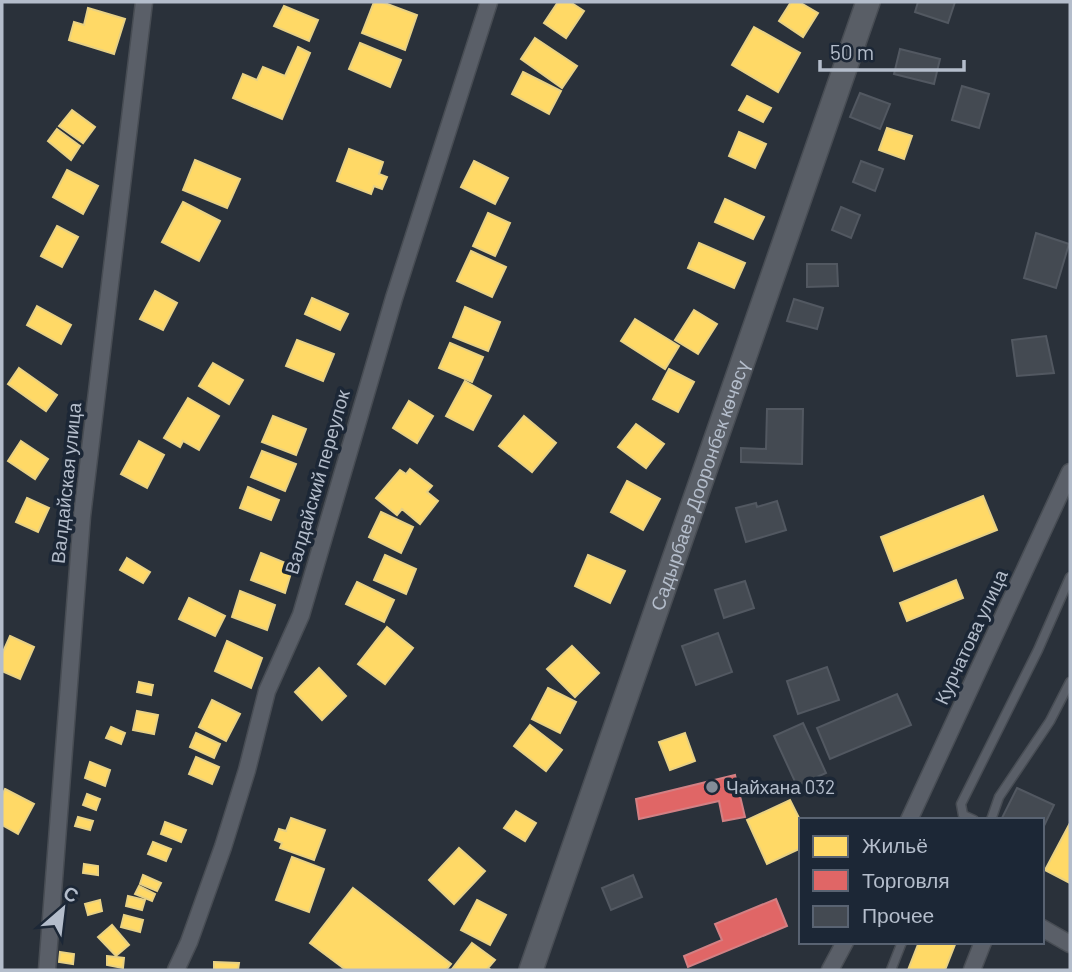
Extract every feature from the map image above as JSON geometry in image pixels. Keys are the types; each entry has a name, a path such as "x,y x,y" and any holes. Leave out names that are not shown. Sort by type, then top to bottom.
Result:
{"main road":[{"name":"Садырбаев Дооронбек көчөсү","path":"531,970 868,2"}],"street":[{"name":"Валдайская улица","path":"47,970 82,516 144,2"},
{"name":"Валдайский переулок","path":"176,970 189,942 223,847 267,691 301,615 394,298 489,2"},
{"name":"Курчатова улица","path":"910,818 1070,472"},
{"path":"1044,929 1070,944"},
{"path":"830,970 844,944"},
{"path":"972,970 982,944"}],"lane":[{"path":"970,818 963,815 961,804 1038,650 1070,577"},
{"path":"992,818 999,797 1050,722 1070,682"},
{"path":"891,970 901,944"}],"building: Жильё":[{"path":"374,2 382,2 417,15 405,50 362,33"},
{"path":"558,2 570,2 584,11 566,38 544,23"},
{"path":"791,2 799,2 818,13 803,37 779,21"},
{"path":"284,6 318,20 309,41 274,26"},
{"path":"88,8 125,19 114,54 69,40 74,22 84,25"},
{"path":"754,27 800,53 778,92 732,65"},
{"path":"535,38 577,66 562,88 521,59"},
{"path":"360,43 401,60 390,87 349,69"},
{"path":"298,47 310,53 282,119 233,98 243,74 257,80 263,67 285,76"},
{"path":"523,72 561,91 549,114 512,94"},
{"path":"747,96 771,108 763,122 739,110"},
{"path":"72,110 95,127 83,143 59,126"},
{"path":"887,128 912,136 904,159 879,150"},
{"path":"57,129 80,146 71,160 48,141"},
{"path":"739,132 766,144 755,168 729,156"},
{"path":"349,149 383,162 379,174 387,177 382,189 374,186 371,194 337,181"},
{"path":"195,160 240,179 227,208 183,190"},
{"path":"474,161 508,178 495,204 461,187"},
{"path":"67,170 98,186 83,214 53,197"},
{"path":"725,199 764,217 753,239 715,222"},
{"path":"183,202 220,221 199,261 162,242"},
{"path":"488,213 510,223 495,256 473,246"},
{"path":"57,226 78,237 62,267 41,256"},
{"path":"699,243 745,263 734,288 688,268"},
{"path":"471,251 506,267 492,297 457,281"},
{"path":"155,291 177,303 163,330 140,319"},
{"path":"312,298 348,314 340,330 305,314"},
{"path":"37,306 71,325 61,344 27,325"},
{"path":"465,307 500,322 488,351 453,337"},
{"path":"694,310 717,324 698,354 675,340"},
{"path":"635,319 679,346 665,369 621,341"},
{"path":"297,340 334,354 323,381 286,366"},
{"path":"450,343 483,357 472,382 439,368"},
{"path":"213,363 243,380 229,404 199,386"},
{"path":"19,368 57,395 46,411 8,384"},
{"path":"669,369 694,382 678,412 653,399"},
{"path":"465,381 491,396 473,430 446,416"},
{"path":"188,398 219,416 199,450 183,441 180,447 164,438"},
{"path":"409,401 433,416 417,443 393,428"},
{"path":"273,416 306,429 296,455 262,442"},
{"path":"524,416 556,443 532,472 499,446"},
{"path":"636,424 664,444 646,468 618,447"},
{"path":"21,441 48,459 35,479 8,461"},
{"path":"139,441 164,455 147,488 121,474"},
{"path":"262,451 296,464 285,491 251,477"},
{"path":"410,469 432,486 427,492 438,501 420,524 402,509 397,515 376,498 400,470 406,474"},
{"path":"627,481 660,499 643,530 611,512"},
{"path":"248,487 279,500 271,520 240,508"},
{"path":"983,496 997,530 894,571 881,537"},
{"path":"27,498 49,508 38,532 16,522"},
{"path":"381,512 413,527 401,553 369,537"},
{"path":"261,553 293,566 285,593 251,580"},
{"path":"385,555 416,569 406,594 374,580"},
{"path":"588,555 625,571 610,603 575,586"},
{"path":"127,558 150,572 143,583 120,570"},
{"path":"956,580 963,598 907,621 900,603"},
{"path":"357,582 394,600 384,622 346,604"},
{"path":"240,591 275,605 267,630 232,617"},
{"path":"189,598 225,616 215,636 179,619"},
{"path":"387,627 413,648 385,684 358,664"},
{"path":"10,636 34,647 20,679 2,671 2,654"},
{"path":"227,641 262,658 251,688 215,671"},
{"path":"572,646 599,673 575,697 547,669"},
{"path":"319,668 346,696 322,720 295,692"},
{"path":"139,682 153,685 151,695 137,692"},
{"path":"548,688 576,702 560,733 532,719"},
{"path":"212,700 240,714 226,741 199,727"},
{"path":"137,711 158,715 154,734 133,730"},
{"path":"530,725 562,750 546,771 514,746"},
{"path":"111,727 125,733 121,744 106,738"},
{"path":"196,733 220,744 214,758 190,747"},
{"path":"685,733 695,761 670,770 659,742"},
{"path":"196,757 219,767 212,784 189,774"},
{"path":"90,762 110,770 105,786 85,778"},
{"path":"5,789 34,804 18,834 2,825 2,795"},
{"path":"87,794 100,799 96,810 83,805"},
{"path":"790,800 799,818 799,849 767,864 747,820"},
{"path":"516,811 536,823 525,841 504,828"},
{"path":"78,817 93,821 90,830 75,826"},
{"path":"291,818 325,830 314,860 280,848 282,843 275,840 279,829 286,831"},
{"path":"165,822 186,830 181,842 161,834"},
{"path":"1070,823 1070,883 1045,870"},
{"path":"153,842 171,849 166,861 148,854"},
{"path":"459,848 485,871 454,904 429,880"},
{"path":"292,857 324,869 309,912 276,900"},
{"path":"84,864 98,866 98,875 83,873"},
{"path":"143,875 161,883 157,891 140,884"},
{"path":"139,886 155,894 152,901 135,894"},
{"path":"353,888 451,964 446,970 346,970 310,943"},
{"path":"128,896 145,900 142,910 126,906"},
{"path":"100,900 102,911 88,915 85,904"},
{"path":"477,900 506,915 490,945 461,930"},
{"path":"124,915 143,920 140,932 121,927"},
{"path":"112,925 129,945 116,956 98,937"},
{"path":"472,943 495,960 488,968 491,970 452,969"},
{"path":"918,944 955,944 945,970 908,970"},
{"path":"60,952 74,954 73,964 59,962"},
{"path":"107,956 124,958 123,968 107,965"},
{"path":"214,962 239,963 238,970 214,970"}],"building: Торговля":[{"name":"Чайхана 032","path":"735,775 745,817 723,821 719,801 639,819 636,799"},
{"path":"776,899 787,926 688,967 684,956 722,940 715,924"}],"building: Прочее":[{"path":"918,2 955,2 948,23 915,12"},
{"path":"900,49 940,59 934,84 894,74"},
{"path":"962,86 989,94 979,128 952,120"},
{"path":"860,93 890,104 880,129 850,117"},
{"path":"861,161 883,169 875,191 853,182"},
{"path":"841,207 860,215 851,238 832,230"},
{"path":"1036,233 1069,244 1056,288 1024,278"},
{"path":"807,264 837,264 838,286 807,287"},
{"path":"794,299 823,308 817,329 787,321"},
{"path":"1046,336 1054,373 1017,376 1012,340"},
{"path":"767,409 803,409 802,464 741,462 741,448 766,449"},
{"path":"777,501 786,530 746,542 736,508 756,503 757,507"},
{"path":"745,581 754,608 724,618 715,590"},
{"path":"718,633 732,672 696,685 682,646"},
{"path":"827,667 839,700 798,714 787,681"},
{"path":"897,694 911,725 830,759 817,728"},
{"path":"803,723 826,773 797,786 774,736"},
{"path":"1017,788 1054,805 1044,826 1044,818 1002,818"},
{"path":"633,875 642,897 611,910 602,888"}],"place":[{"name":"Чайхана 032","path":"712,787"}]}
